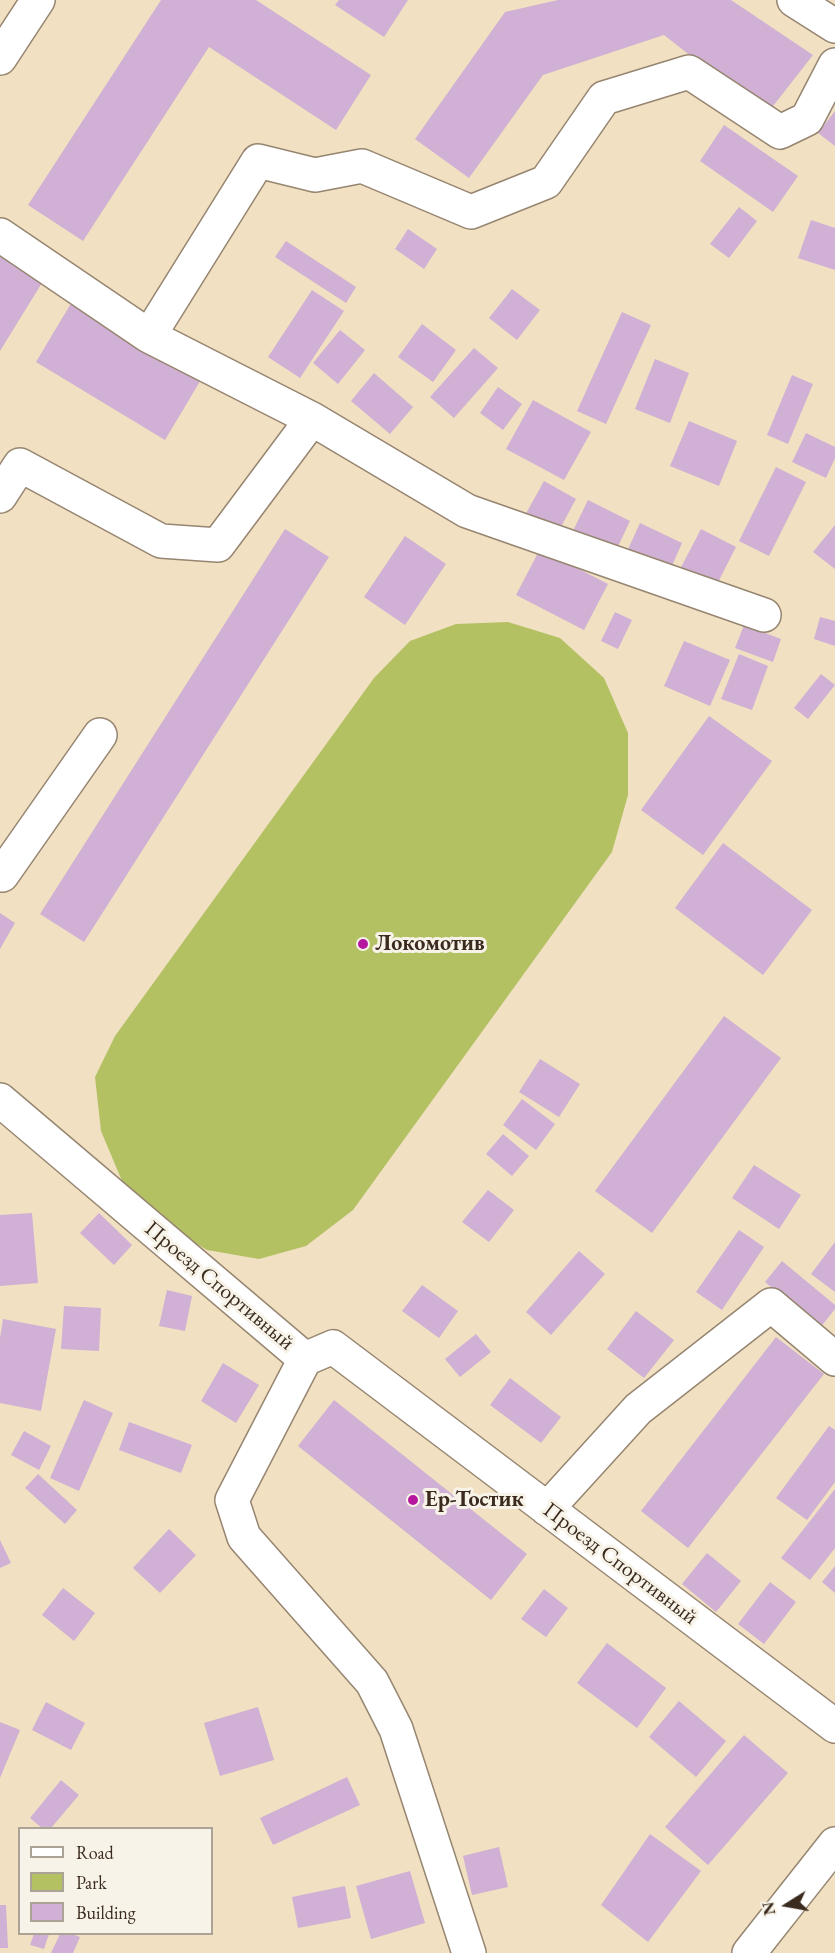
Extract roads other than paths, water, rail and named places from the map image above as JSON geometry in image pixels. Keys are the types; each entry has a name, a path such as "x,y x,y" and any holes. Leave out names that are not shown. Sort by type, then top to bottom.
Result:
{"street":[{"path":"0,58 38,0"},
{"path":"794,0 835,26"},
{"path":"149,336 258,161 315,175 362,166 471,212 546,182 604,98 689,72 780,132 807,119 835,65"},
{"path":"0,235 149,336 312,419 467,511 764,615"},
{"path":"0,496 20,465 161,541 218,545 312,419"},
{"path":"0,874 2,875 100,735"},
{"name":"Проезд Спортивный","path":"7,1107 305,1359 333,1347 835,1726"},
{"path":"547,1509 638,1409 771,1305 835,1359"},
{"path":"305,1359 232,1500 243,1537 372,1682 382,1701 396,1729 469,1953"},
{"path":"749,1953 835,1844"}],"place":[{"name":"Локомотив","path":"363,944"},
{"name":"Ер-Тостик","path":"413,1500"}]}
